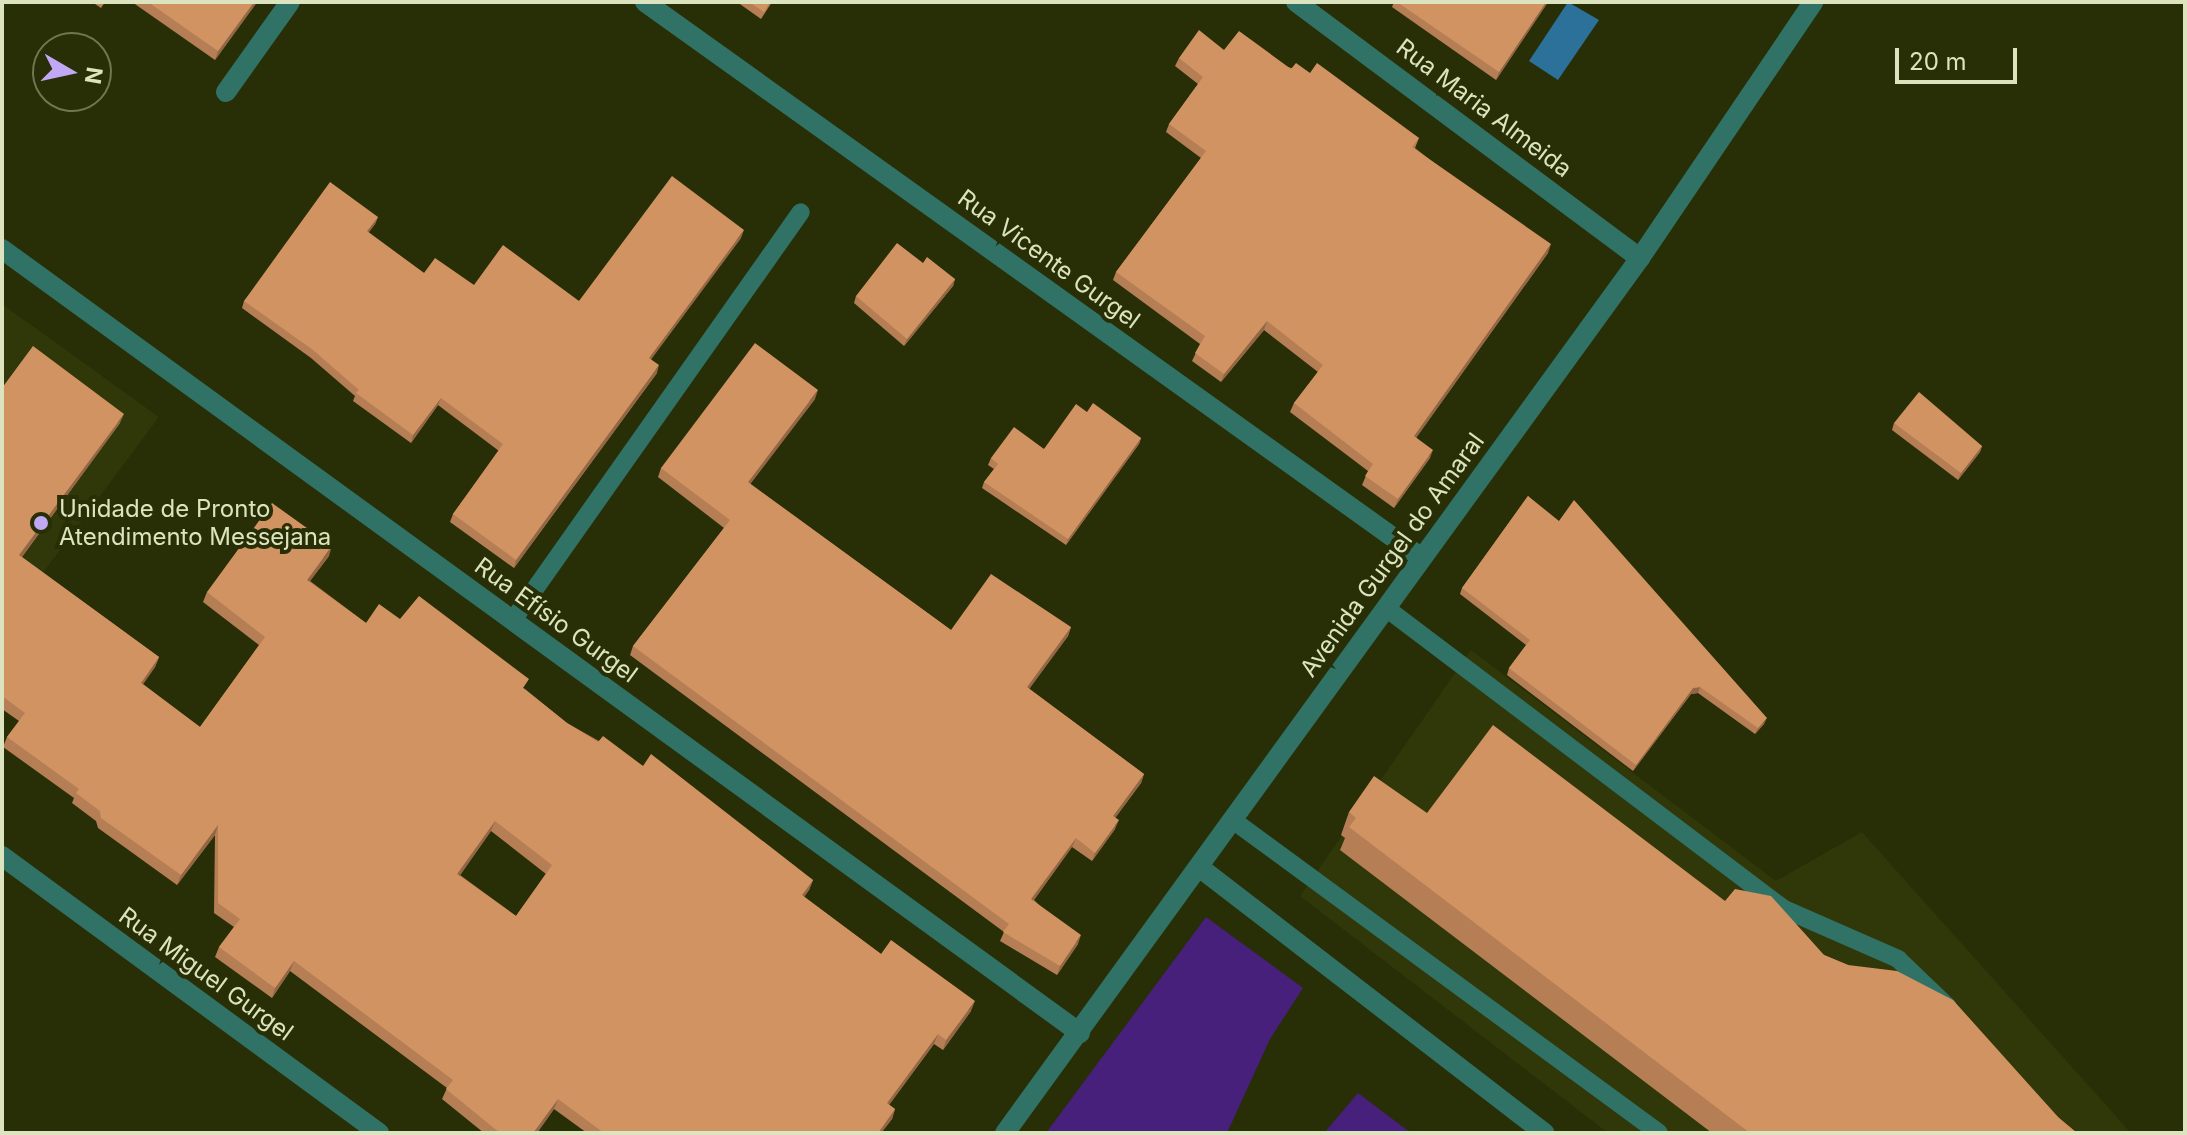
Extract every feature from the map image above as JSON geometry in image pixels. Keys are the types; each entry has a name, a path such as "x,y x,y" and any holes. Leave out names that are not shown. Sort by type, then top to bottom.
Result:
{"street":[{"path":"226,92 290,2"},
{"name":"Rua Vicente Gurgel","path":"645,2 1422,558"},
{"name":"Rua Maria Almeida","path":"1296,2 1640,258"},
{"name":"Avenida Gurgel do Amaral","path":"1005,1133 1640,258 1813,2"},
{"name":"Rua Efísio Gurgel","path":"2,249 1080,1033"},
{"name":"Rua Miguel Gurgel","path":"2,856 379,1133"},
{"path":"1199,867 1544,1133"}],"lane":[{"path":"513,620 801,212"},
{"path":"1386,608 1782,908 1898,959 1965,1026"},
{"path":"1234,821 1659,1133"}],"shaded area":[{"name":"Unidade de Pronto Atendimento Messejana","path":"2,304 159,417 2,628"},
{"path":"1471,650 1776,881 1862,832 2131,1133 1608,1133 1300,896"},
{"path":"1206,917 1303,988 1270,1039 1227,1133 1046,1133"},
{"path":"1358,1093 1411,1133 1324,1133"}],"water":[{"path":"1568,2 1599,20 1558,80 1529,61"}],"building":[{"path":"148,2 254,2 218,51"},
{"path":"749,2 770,2 764,12"},
{"path":"1397,2 1546,2 1499,72"},
{"path":"1199,30 1224,50 1239,31 1291,69 1296,63 1310,73 1317,63 1419,138 1412,147 1551,244 1414,436 1433,450 1398,499 1365,476 1373,464 1294,403 1323,365 1267,321 1224,374 1195,353 1205,336 1116,272 1206,151 1169,124 1203,77 1179,58"},
{"path":"672,176 744,230 649,358 659,365 516,560 453,514 503,444 441,398 413,435 356,393 359,390 313,350 244,301 330,182 378,217 367,231 424,273 435,258 474,285 503,245 579,301"},
{"path":"897,243 923,263 927,257 955,279 907,339 856,296"},
{"path":"755,343 818,390 748,482 951,630 991,574 1071,627 1027,687 1144,774 1113,816 1119,820 1095,853 1076,838 1031,899 1081,935 1060,966 1003,932 1009,924 633,646 730,520 661,468"},
{"path":"33,346 124,414 19,555 159,657 141,683 200,727 265,637 207,592 272,503 332,546 307,580 366,623 379,604 400,619 419,596 529,679 523,688 567,723 598,742 603,736 643,766 651,754 813,880 802,895 881,954 891,940 975,1001 946,1040 938,1034 887,1103 895,1109 878,1133 604,1133 558,1099 533,1133 500,1133 446,1089 453,1080 294,961 275,988 219,947 240,919 218,903 218,825 181,875 101,818 100,811 76,793 79,789 7,737 25,713 2,696 2,388","holes":["495,821 552,865 516,916 457,874"]},
{"path":"1919,392 1982,446 1961,473 1894,423"},
{"path":"1093,403 1141,438 1068,539 984,482 998,464 991,458 1014,427 1044,449 1076,404 1087,412"},
{"path":"1528,496 1559,521 1574,500 1767,718 1758,728 1700,687 1693,688 1636,765 1509,668 1530,640 1462,588"},
{"path":"1493,725 1725,901 1735,889 1771,896 1824,955 1848,965 1897,971 1953,1000 2059,1118 2077,1133 1750,1133 1349,827 1356,818 1349,812 1374,776 1427,813"}],"place":[{"name":"Unidade de Pronto Atendimento Messejana","path":"41,523"}]}
